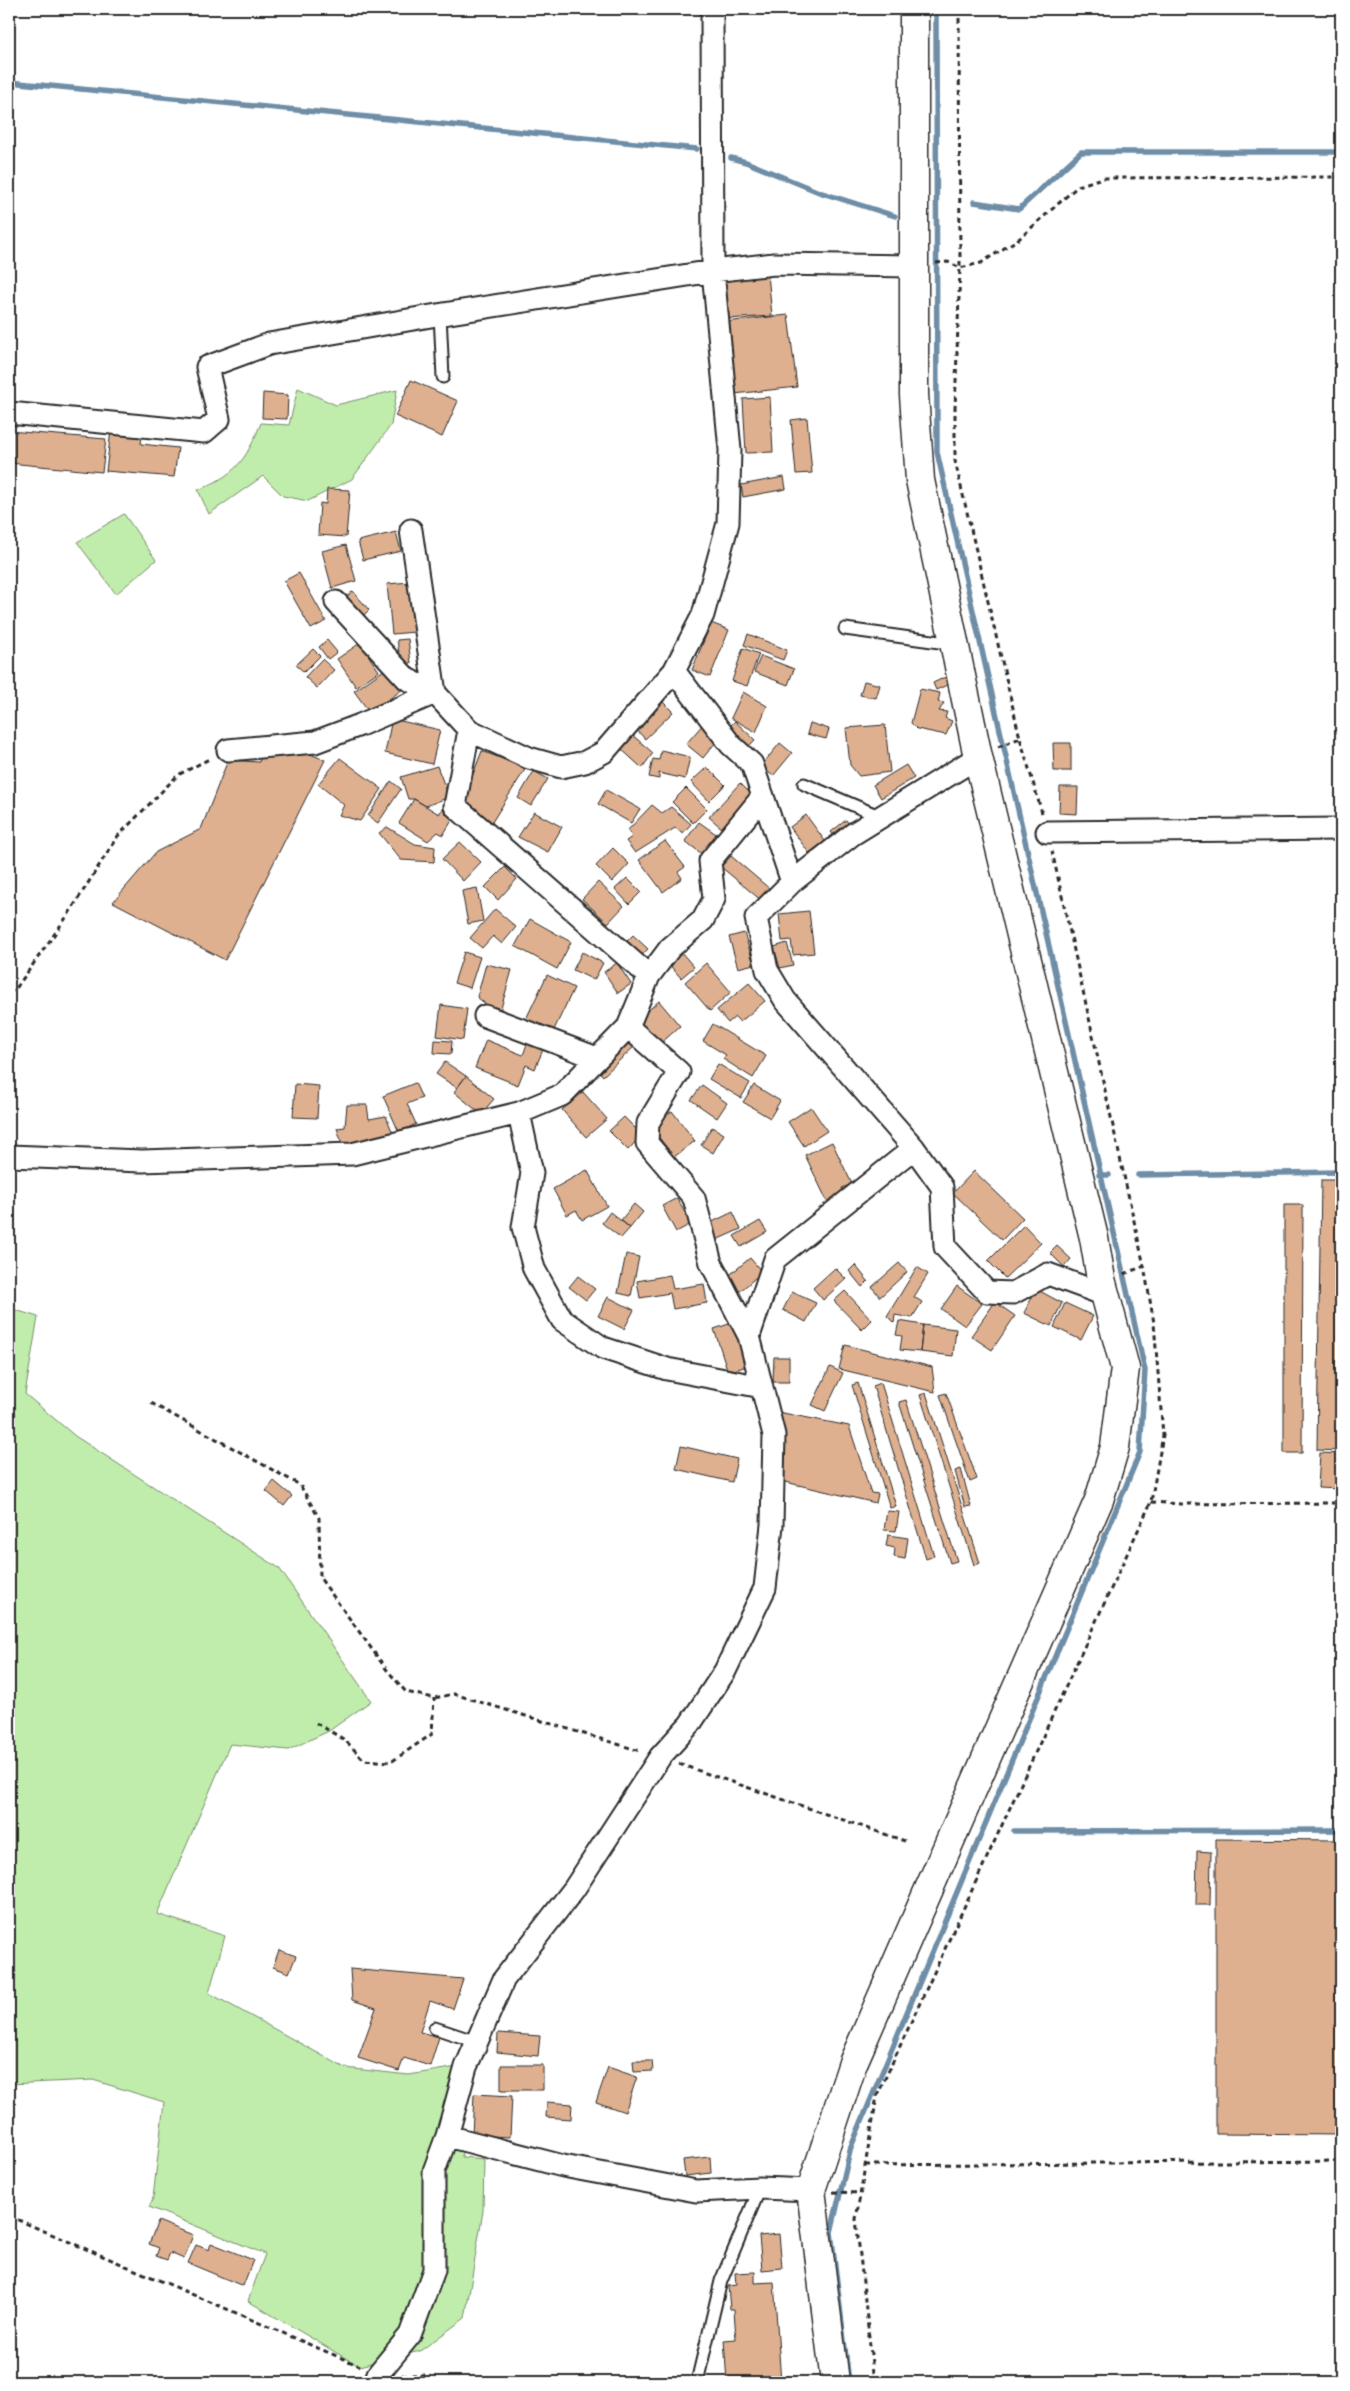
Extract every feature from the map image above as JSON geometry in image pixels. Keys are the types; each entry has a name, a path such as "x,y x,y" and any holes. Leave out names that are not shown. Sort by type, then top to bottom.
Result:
{"street":[{"path":"336,602 407,680 435,693 469,730 529,758 561,767 585,762 604,752 674,671 703,614 728,523 730,450 713,271 712,9"},
{"path":"835,2382 811,2190 853,2063 1099,1500 1116,1448 1124,1368 1105,1294 985,754 956,644 920,480 914,395 912,266 914,9"},
{"path":"9,413 204,432 219,419 207,367 269,344 440,314 713,271 774,264 912,266"},
{"path":"411,530 435,693"},
{"path":"674,671 730,745 752,764 792,882"},
{"path":"228,750 315,742 435,693"},
{"path":"469,730 455,806 649,976"},
{"path":"985,754 853,834 792,882 756,918 767,970 785,1000 914,1148 942,1187 945,1247 987,1292 1013,1293 1048,1274 1105,1294"},
{"path":"9,1156 142,1161 352,1154 519,1113 562,1095 628,1026 649,976 670,948 703,920 714,899 710,861 763,796"},
{"path":"1047,832 1341,829"},
{"path":"485,1016 597,1058"},
{"path":"377,2378 410,2335 434,2270 434,2171 466,2067 504,1979 574,1890 660,1757 690,1724 725,1671 765,1588 772,1525 774,1435 749,1336 711,1262 694,1198 647,1143 648,1123 678,1072 628,1026"},
{"path":"519,1113 532,1173 523,1227 534,1269 562,1320 603,1348 667,1369 762,1387"},
{"path":"749,1336 775,1259 914,1148"},
{"path":"446,2136 563,2166 696,2192 760,2188 811,2190"}],"lane":[{"path":"440,314 443,377"},
{"path":"845,629 956,644"},
{"path":"804,784 881,817"},
{"path":"435,2028 477,2042"},
{"path":"697,2382 722,2281 760,2188"}],"path":[{"path":"874,2382 856,2220 877,2096 1151,1502 1163,1435 1154,1323 1144,1266 1047,832 1020,738 955,461 954,409 960,268 959,9"},
{"path":"948,262 960,268 981,263 1020,238 1078,186 1102,178 1341,177"},
{"path":"985,754 1015,738 1020,738"},
{"path":"9,993 17,987 68,915 117,837 178,775 228,750"},
{"path":"1135,1271 1144,1266"},
{"path":"151,1403 300,1484 319,1518 320,1578 387,1670 406,1692 434,1698 454,1694 660,1757 905,1841"},
{"path":"1151,1502 1181,1504 1341,1503"},
{"path":"316,1724 345,1740 364,1760 391,1762 432,1734 434,1698"},
{"path":"865,2165 1341,2161"},
{"path":"850,2193 860,2193"},
{"path":"9,2216 377,2378 425,2375"}],"green space":[{"path":"298,388 336,405 397,390 391,425 352,479 308,501 283,496 263,476 209,514 198,490 222,478 238,465 250,448 261,423 289,425"},
{"path":"124,514 156,560 116,594 77,542"},
{"path":"9,1308 38,1317 25,1394 75,1436 279,1568 371,1701 329,1731 288,1750 230,1744 157,1914 225,1936 209,1993 345,2068 409,2075 457,2067 462,2157 484,2159 483,2211 465,2318 420,2351 359,2366 248,2301 265,2254 149,2207 153,2198 164,2102 93,2080 9,2084"}],"building":[{"path":"768,274 772,316 726,319 723,277"},
{"path":"788,315 797,387 734,394 725,322"},
{"path":"411,380 458,401 442,437 395,416"},
{"path":"263,393 288,395 287,419 262,418"},
{"path":"770,397 773,452 746,453 743,399"},
{"path":"807,418 812,473 796,474 791,420"},
{"path":"111,430 142,434 141,444 178,448 174,477 106,471"},
{"path":"9,431 106,439 102,472 9,463"},
{"path":"784,477 786,489 743,497 741,485"},
{"path":"327,489 350,490 346,537 318,535 320,503 326,504"},
{"path":"396,532 401,551 363,560 358,541"},
{"path":"346,545 356,581 332,588 322,551"},
{"path":"299,573 326,621 311,629 284,581"},
{"path":"410,582 415,632 392,634 387,584"},
{"path":"353,591 369,610 361,618 344,599"},
{"path":"711,623 729,630 710,677 692,670"},
{"path":"748,634 787,650 783,660 744,645"},
{"path":"408,639 411,663 401,665 397,640"},
{"path":"327,640 337,652 328,659 319,647"},
{"path":"360,643 379,671 356,687 337,659"},
{"path":"743,648 759,654 747,686 732,681"},
{"path":"313,649 320,656 304,672 296,665"},
{"path":"761,656 794,669 788,685 754,672"},
{"path":"322,659 334,670 317,688 305,677"},
{"path":"388,667 403,689 370,713 354,691"},
{"path":"952,674 956,681 936,690 933,683"},
{"path":"864,681 880,685 876,698 860,695"},
{"path":"920,689 940,693 938,702 944,703 939,711 947,712 945,718 952,721 946,735 917,729 911,723"},
{"path":"743,692 767,706 756,732 731,718"},
{"path":"663,702 673,712 645,739 635,728"},
{"path":"392,719 440,730 432,764 385,753"},
{"path":"735,721 755,740 746,749 726,730"},
{"path":"704,723 720,737 703,758 686,744"},
{"path":"810,723 829,729 826,739 807,734"},
{"path":"885,725 890,772 859,776 850,765 846,728"},
{"path":"630,733 653,753 642,768 619,747"},
{"path":"780,743 792,753 773,776 761,766"},
{"path":"1053,743 1071,743 1071,771 1054,771"},
{"path":"298,749 325,760 225,960 113,902 156,852 201,829 228,760 259,762 261,755"},
{"path":"661,750 690,757 685,779 659,773 659,779 649,777 653,759 659,760"},
{"path":"482,751 526,768 492,822 463,800"},
{"path":"340,758 382,789 360,821 339,815 344,805 318,784"},
{"path":"906,765 914,778 881,798 873,785"},
{"path":"437,766 449,797 426,806 414,799 408,799 401,777"},
{"path":"707,767 725,785 709,801 691,782"},
{"path":"534,771 548,779 531,806 518,798"},
{"path":"391,781 401,789 378,823 368,816"},
{"path":"740,783 754,797 724,830 709,817"},
{"path":"1060,787 1078,787 1077,814 1059,813"},
{"path":"686,788 707,809 693,823 672,802"},
{"path":"606,790 640,809 631,823 598,804"},
{"path":"414,799 439,814 444,806 456,814 443,835 438,832 428,841 399,823"},
{"path":"652,805 662,813 671,807 691,824 683,833 675,828 635,853 626,841 632,837 628,830"},
{"path":"534,812 562,827 548,852 518,837"},
{"path":"806,815 825,841 809,853 790,827"},
{"path":"846,820 852,828 837,839 831,832"},
{"path":"699,822 716,834 702,854 685,841"},
{"path":"387,827 415,844 435,847 434,862 401,860 379,833"},
{"path":"665,841 685,867 678,872 682,878 663,892 639,860"},
{"path":"460,842 481,862 463,881 442,859"},
{"path":"613,848 629,864 612,882 596,866"},
{"path":"731,856 771,890 762,901 721,867"},
{"path":"505,867 517,879 498,900 485,887"},
{"path":"627,878 641,892 629,904 615,889"},
{"path":"598,882 624,906 608,923 582,899"},
{"path":"477,888 483,921 468,924 462,891"},
{"path":"495,909 516,927 502,944 493,936 482,948 470,938"},
{"path":"809,911 814,953 793,955 791,940 782,941 779,914"},
{"path":"530,919 571,942 557,969 515,946"},
{"path":"744,933 754,964 738,968 729,937"},
{"path":"633,935 648,949 642,955 627,941"},
{"path":"787,943 793,965 780,968 774,947"},
{"path":"680,951 694,967 681,978 667,962"},
{"path":"464,952 480,957 470,988 454,983"},
{"path":"582,952 603,963 594,980 573,970"},
{"path":"617,963 631,984 618,993 604,972"},
{"path":"706,963 731,992 710,1011 685,982"},
{"path":"486,964 512,970 499,1015 477,997"},
{"path":"547,975 574,988 551,1036 524,1023"},
{"path":"749,983 765,1001 740,1022 735,1017 728,1023 717,1010"},
{"path":"659,1001 680,1026 659,1045 637,1020"},
{"path":"441,1005 467,1009 463,1040 437,1036"},
{"path":"713,1024 766,1056 753,1078 723,1059 726,1055 703,1041"},
{"path":"530,1036 546,1042 535,1069 526,1065 518,1085 475,1068 486,1040 523,1055"},
{"path":"628,1036 636,1045 603,1076 595,1067"},
{"path":"435,1040 452,1041 451,1054 434,1053"},
{"path":"445,1062 466,1076 457,1088 436,1074"},
{"path":"718,1064 750,1083 741,1098 709,1079"},
{"path":"466,1076 494,1099 481,1114 454,1092"},
{"path":"415,1083 422,1098 407,1104 416,1124 399,1132 383,1096"},
{"path":"295,1084 319,1086 317,1118 293,1117"},
{"path":"702,1085 727,1103 717,1118 691,1100"},
{"path":"754,1085 780,1101 770,1118 743,1102"},
{"path":"583,1092 607,1119 586,1137 562,1110"},
{"path":"347,1105 367,1105 369,1119 386,1116 394,1136 343,1147 337,1128 345,1127"},
{"path":"811,1107 827,1131 804,1146 788,1122"},
{"path":"672,1111 695,1141 674,1157 651,1127"},
{"path":"624,1117 642,1135 628,1150 609,1131"},
{"path":"712,1127 724,1134 713,1153 701,1145"},
{"path":"832,1142 852,1184 842,1188 844,1193 827,1201 805,1155"},
{"path":"587,1170 607,1206 582,1220 576,1210 567,1215 553,1189"},
{"path":"974,1171 1023,1218 1002,1240 953,1193"},
{"path":"1321,1180 1341,1180 1341,1451 1317,1450"},
{"path":"677,1198 691,1224 676,1232 662,1206"},
{"path":"634,1204 643,1212 630,1228 621,1220"},
{"path":"1284,1205 1303,1205 1302,1453 1284,1453"},
{"path":"610,1212 630,1228 621,1238 602,1223"},
{"path":"733,1212 741,1229 714,1241 706,1225"},
{"path":"760,1221 767,1232 741,1247 734,1236"},
{"path":"1024,1225 1041,1243 1005,1278 988,1261"},
{"path":"1057,1246 1071,1259 1064,1267 1050,1253"},
{"path":"626,1254 639,1257 631,1296 618,1293"},
{"path":"750,1258 762,1272 738,1293 726,1278"},
{"path":"899,1263 907,1272 880,1297 872,1287"},
{"path":"855,1265 868,1281 862,1287 849,1271"},
{"path":"917,1267 928,1274 914,1297 922,1302 912,1318 895,1315 894,1323 887,1316"},
{"path":"835,1268 846,1279 823,1300 813,1288"},
{"path":"670,1275 673,1289 704,1284 707,1303 673,1309 670,1293 640,1298 637,1281"},
{"path":"578,1276 595,1289 586,1300 569,1287"},
{"path":"957,1286 982,1304 965,1326 941,1309"},
{"path":"1036,1289 1062,1303 1051,1326 1024,1313"},
{"path":"845,1291 872,1320 862,1330 834,1301"},
{"path":"792,1292 816,1303 806,1322 783,1310"},
{"path":"608,1297 634,1310 624,1329 598,1316"},
{"path":"995,1302 1015,1316 992,1350 971,1336"},
{"path":"1065,1303 1093,1316 1081,1340 1054,1327"},
{"path":"899,1321 923,1325 920,1352 900,1350 902,1336 896,1335"},
{"path":"732,1323 747,1366 728,1372 714,1329"},
{"path":"923,1325 956,1329 953,1356 920,1352"},
{"path":"845,1345 932,1367 935,1392 839,1369"},
{"path":"774,1357 789,1357 789,1382 773,1382"},
{"path":"830,1367 843,1373 825,1411 812,1405"},
{"path":"858,1383 896,1506 890,1508 852,1385"},
{"path":"881,1383 934,1556 926,1559 873,1386"},
{"path":"926,1393 980,1563 974,1565 920,1395"},
{"path":"946,1393 977,1479 970,1482 940,1395"},
{"path":"906,1400 957,1561 950,1563 899,1402"},
{"path":"778,1412 849,1426 871,1493 878,1494 876,1503 781,1481"},
{"path":"681,1446 737,1459 732,1482 676,1469"},
{"path":"1320,1453 1341,1454 1341,1489 1318,1488"},
{"path":"961,1469 971,1506 965,1507 955,1471"},
{"path":"274,1481 292,1496 284,1506 266,1491"},
{"path":"887,1511 899,1512 896,1531 884,1530"},
{"path":"888,1535 908,1538 905,1559 894,1557 895,1548 886,1546"},
{"path":"1216,1839 1341,1840 1341,2135 1216,2134"},
{"path":"1197,1851 1211,1852 1210,1905 1196,1905"},
{"path":"279,1950 296,1956 289,1973 273,1967"},
{"path":"350,1969 463,1979 453,2009 430,2001 420,2032 439,2037 430,2066 404,2058 399,2071 358,2058 376,2008 352,2000"},
{"path":"498,2033 540,2036 538,2056 497,2052"},
{"path":"633,2061 652,2061 653,2071 634,2072"},
{"path":"501,2065 543,2065 543,2090 501,2090"},
{"path":"608,2067 637,2077 625,2112 596,2102"},
{"path":"474,2094 512,2096 510,2137 472,2135"},
{"path":"547,2102 572,2104 571,2119 546,2117"},
{"path":"710,2157 711,2173 685,2176 683,2160"},
{"path":"158,2221 193,2235 184,2259 170,2253 167,2260 156,2256 159,2248 149,2244"},
{"path":"779,2234 782,2268 762,2270 759,2236"},
{"path":"211,2243 253,2260 243,2286 188,2263 196,2245 209,2250"},
{"path":"755,2272 755,2283 774,2282 781,2382 727,2382 724,2340 736,2339 734,2309 730,2309 728,2286 736,2285 735,2273"}],"waterway":[{"path":"849,2382 831,2232 851,2147 1140,1452 1145,1370 937,452 936,9"},
{"path":"9,82 697,149"},
{"path":"974,202 1019,209 1081,152 1341,152"},
{"path":"731,158 746,162 819,192 895,216"},
{"path":"1138,1175 1341,1172"},
{"path":"1099,1175 1109,1175"},
{"path":"1014,1831 1341,1830"}]}
